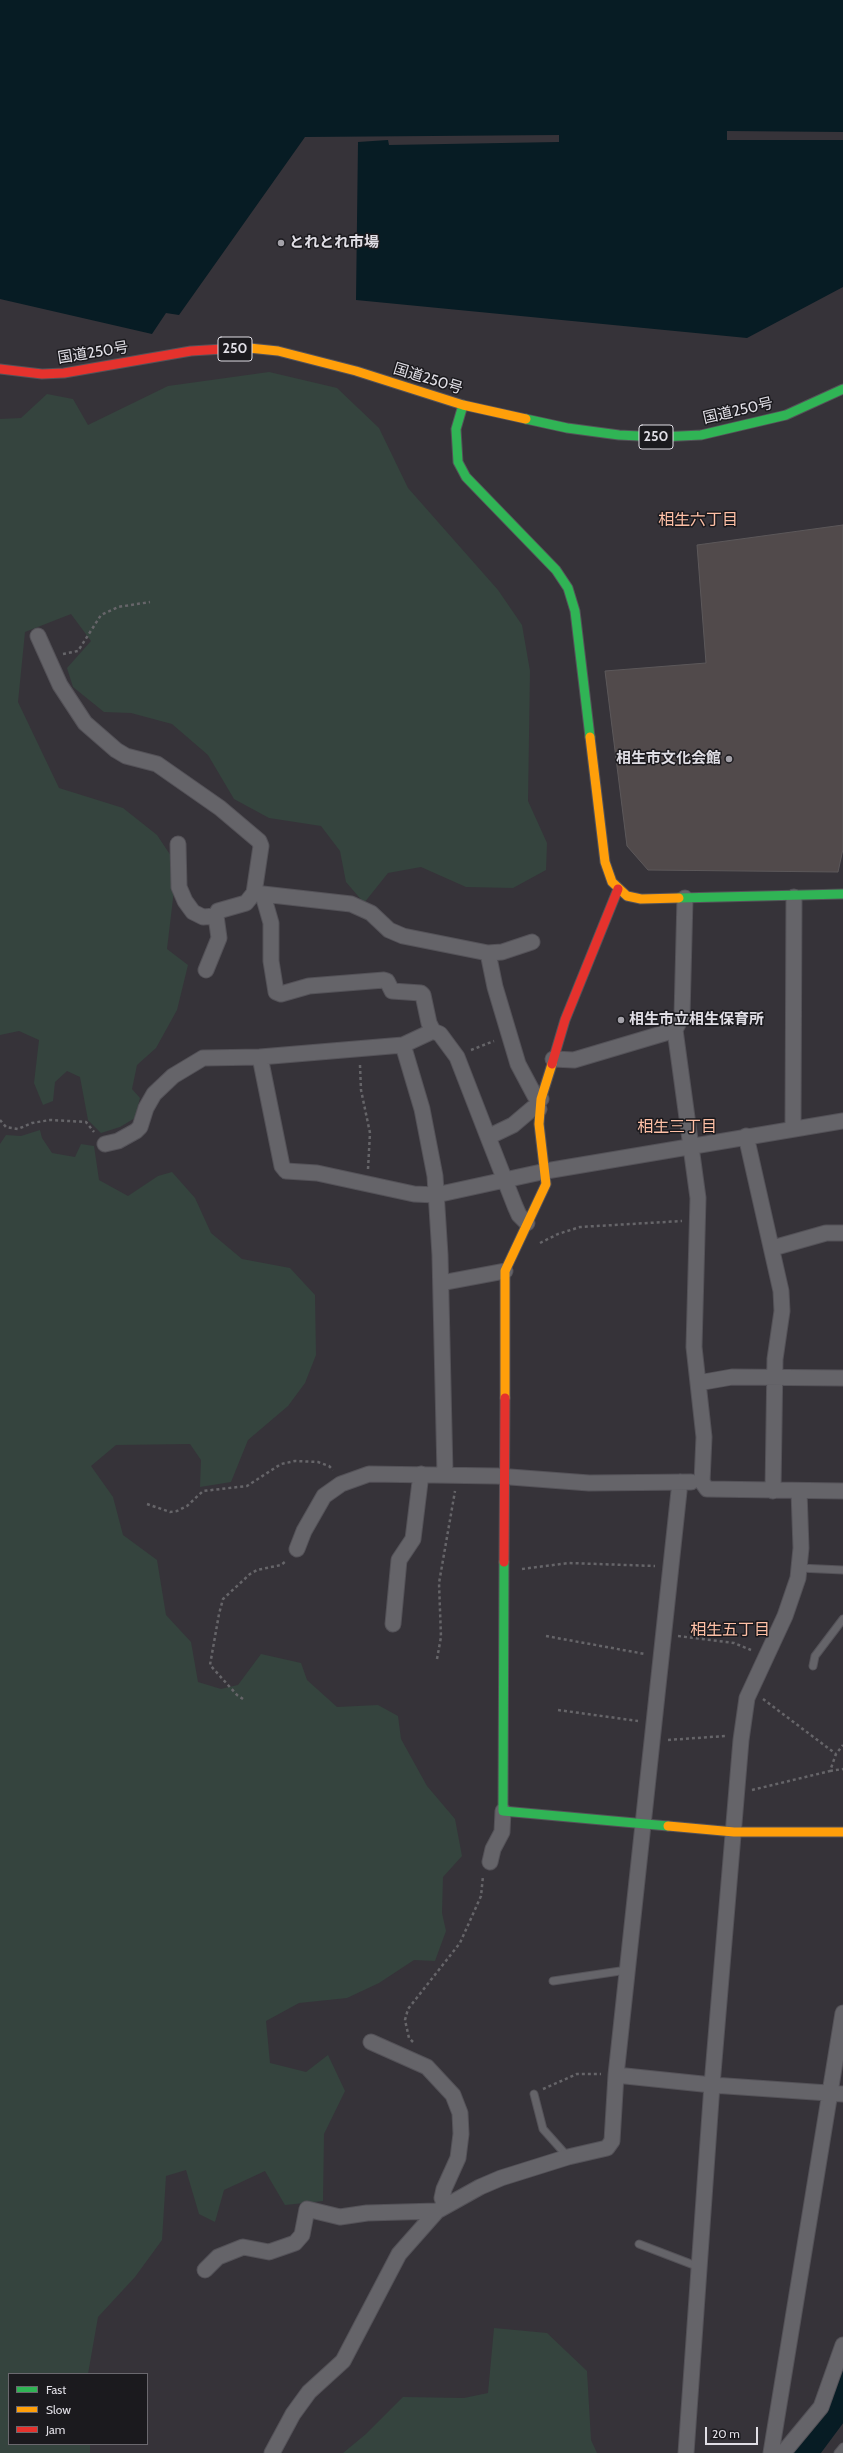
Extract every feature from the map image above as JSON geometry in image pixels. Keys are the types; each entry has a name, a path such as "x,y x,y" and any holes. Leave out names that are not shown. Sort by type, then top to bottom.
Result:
{"main road":[{"name":"国道250号","path":"0,369 42,374 64,373 191,351 256,349 278,351 319,360 463,405 567,428 619,435 660,437 701,434 754,424 786,415 843,389"},
{"path":"463,405 456,429 458,462 466,477 556,570 568,588 575,611 606,862 612,882 627,896 641,899 794,897 843,894"},
{"path":"618,889 565,1020 540,1104 538,1124 546,1172 546,1184 505,1271 503,1477 503,1811 734,1832 843,1832"}],"street":[{"path":"38,636 60,685 85,723 116,750 126,756 157,764 220,808 259,841 261,846 259,894 271,923 271,962 276,992 282,994 314,985 384,980 387,981 392,991 421,993 423,995 429,1023 433,1031 440,1034 457,1057 519,1214 527,1223"},
{"path":"178,844 179,887 185,901 193,912 203,917 216,916"},
{"path":"206,970 219,938 216,916 218,912 225,908 246,903 259,894 322,899 351,904 371,913 389,930 403,936 488,954 502,952 532,942"},
{"path":"793,1128 794,897"},
{"path":"685,898 682,1016 675,1030 698,1198 694,1347 704,1437 702,1482 707,1489 843,1491"},
{"path":"488,954 495,987 518,1064 540,1104 513,1125 488,1136"},
{"path":"553,1059 574,1060 675,1030"},
{"path":"105,1144 118,1141 136,1131 140,1127 146,1108 154,1094 173,1076 202,1058 260,1057 358,1050 403,1045 433,1031"},
{"path":"403,1045 422,1109 435,1176 441,1283 445,1474"},
{"path":"260,1057 282,1166 286,1171 318,1173 414,1194 436,1195 546,1172 746,1136 843,1121"},
{"path":"746,1136 773,1248 781,1292 776,1377 773,1491"},
{"path":"773,1248 826,1233 843,1233"},
{"path":"441,1283 505,1271"},
{"path":"698,1383 732,1377 843,1378"},
{"path":"297,1549 304,1531 324,1496 341,1484 369,1474 464,1474 589,1483 702,1482"},
{"path":"393,1624 399,1560 413,1539 421,1474"},
{"path":"272,2453 297,2408 309,2392 343,2361 399,2254 441,2208 501,2178 568,2157 607,2148 612,2141 616,2075 680,1482"},
{"path":"686,2453 712,2085 741,1740 747,1698 785,1616 798,1578 801,1548 799,1491"},
{"path":"490,1862 493,1849 502,1832 503,1811"},
{"path":"771,2453 836,2093 843,2012"},
{"path":"371,2042 427,2067 453,2095 460,2113 461,2134 458,2158 444,2189 441,2208"},
{"path":"616,2075 712,2085 836,2093"},
{"path":"205,2270 218,2256 243,2247 269,2252 295,2243 302,2236 307,2209 340,2217 367,2212 441,2208"},
{"path":"783,2453 821,2407 843,2345"}],"lane":[{"path":"799,1568 843,1570"},
{"path":"813,1666 816,1656 843,1619"},
{"path":"553,1981 627,1970"},
{"path":"534,2094 543,2129 568,2157"},
{"path":"639,2244 699,2267"}],"path":[{"path":"50,661 60,655 78,650 101,615 118,607 150,602"},
{"path":"457,1057 482,1044 510,1037"},
{"path":"358,1050 361,1090 370,1133 367,1183"},
{"path":"0,1120 6,1126 18,1129 32,1123 50,1120 86,1122 100,1141 105,1144"},
{"path":"517,1246 533,1247 558,1234 580,1227 698,1220"},
{"path":"147,1504 170,1512 177,1511 187,1506 203,1491 247,1486 281,1464 295,1461 318,1462 329,1466 341,1484"},
{"path":"437,1659 441,1637 439,1583 453,1496 464,1474"},
{"path":"244,1699 237,1695 210,1665 223,1599 250,1574 257,1570 281,1565 291,1557 297,1549"},
{"path":"503,1572 569,1563 671,1567"},
{"path":"664,1635 734,1643 767,1656"},
{"path":"546,1636 661,1657"},
{"path":"751,1691 836,1754"},
{"path":"558,1710 654,1724"},
{"path":"653,1739 732,1736 741,1740"},
{"path":"830,1771 836,1754 843,1745"},
{"path":"736,1794 843,1769"},
{"path":"416,2044 409,2038 407,2032 405,2020 408,2009 462,1938 481,1896 485,1866 490,1862"},
{"path":"534,2094 577,2074 616,2075"}],"shaded area":[{"path":"269,372 337,388 379,428 408,488 498,590 522,625 530,671 528,801 547,843 546,870 513,888 466,887 421,867 388,873 364,903 346,882 340,851 321,826 269,818 234,799 208,755 172,724 131,713 104,712 73,687 67,668 91,641 71,614 25,632 18,702 59,788 123,808 157,835 177,865 167,949 188,965 177,1010 156,1048 137,1065 132,1089 140,1098 135,1118 120,1127 101,1133 88,1120 80,1077 67,1071 55,1082 53,1101 43,1105 34,1083 39,1040 19,1031 0,1035 0,419 21,418 47,394 73,399 88,425 168,386"},
{"path":"40,1130 42,1138 52,1153 75,1157 81,1144 94,1146 99,1180 128,1196 158,1176 172,1172 195,1198 211,1233 242,1259 290,1268 315,1295 316,1355 305,1383 288,1406 248,1440 231,1482 200,1487 201,1460 190,1444 116,1445 91,1466 113,1497 123,1535 157,1560 166,1615 191,1642 198,1682 221,1689 238,1685 261,1654 301,1663 307,1680 337,1707 378,1705 398,1716 401,1739 427,1786 455,1819 462,1856 443,1877 442,1913 446,1931 435,1961 414,1960 379,1983 347,1998 299,2003 266,2021 270,2063 306,2072 328,2055 345,2091 324,2134 323,2201 285,2205 265,2171 224,2190 215,2222 199,2214 186,2170 166,2176 162,2240 135,2277 98,2317 88,2373 8,2373 8,2445 90,2445 90,2453 0,2453 0,1144 6,1135 21,1136"},
{"path":"494,2328 547,2333 587,2371 591,2440 597,2453 343,2453 366,2434 403,2397 464,2398 488,2393"}],"water":[{"path":"0,0 843,0 843,132 727,131 727,140 843,140 843,287 747,338 356,300 358,142 388,140 389,145 559,142 559,135 305,137 179,315 166,313 152,334 0,299"}],"building":[{"name":"相生市文化会館","path":"843,525 843,849 838,872 648,870 627,846 605,671 706,663 697,545"}],"waterway":[{"path":"801,2453 830,2414 843,2387"}],"traffic: fast":[{"path":"526,419 567,428 619,435 660,437 701,435 786,415 843,389"},
{"path":"463,405 456,429 458,462 466,477 556,570 568,588 575,611 590,737"},
{"path":"679,898 843,894"},
{"path":"504,1562 503,1811 668,1826"}],"traffic: slow":[{"path":"223,349 249,348 278,351 356,371 463,405 526,419"},
{"path":"590,737 605,862 612,882 627,896 641,899 679,898"},
{"path":"505,1398 505,1271 546,1184 539,1124 541,1099 552,1064"},
{"path":"668,1826 734,1832 843,1832"}],"traffic: jam":[{"path":"0,369 42,374 64,373 191,351 223,349"},
{"path":"552,1064 565,1020 618,889"},
{"path":"504,1562 505,1398"}],"place":[{"name":"とれとれ市場","path":"281,243"},
{"name":"相生市文化会館","path":"729,759"},
{"name":"相生市立相生保育所","path":"621,1020"}],"district":[{"name":"相生六丁目","path":"698,520"},
{"name":"相生三丁目","path":"677,1127"},
{"name":"相生五丁目","path":"730,1630"}]}
